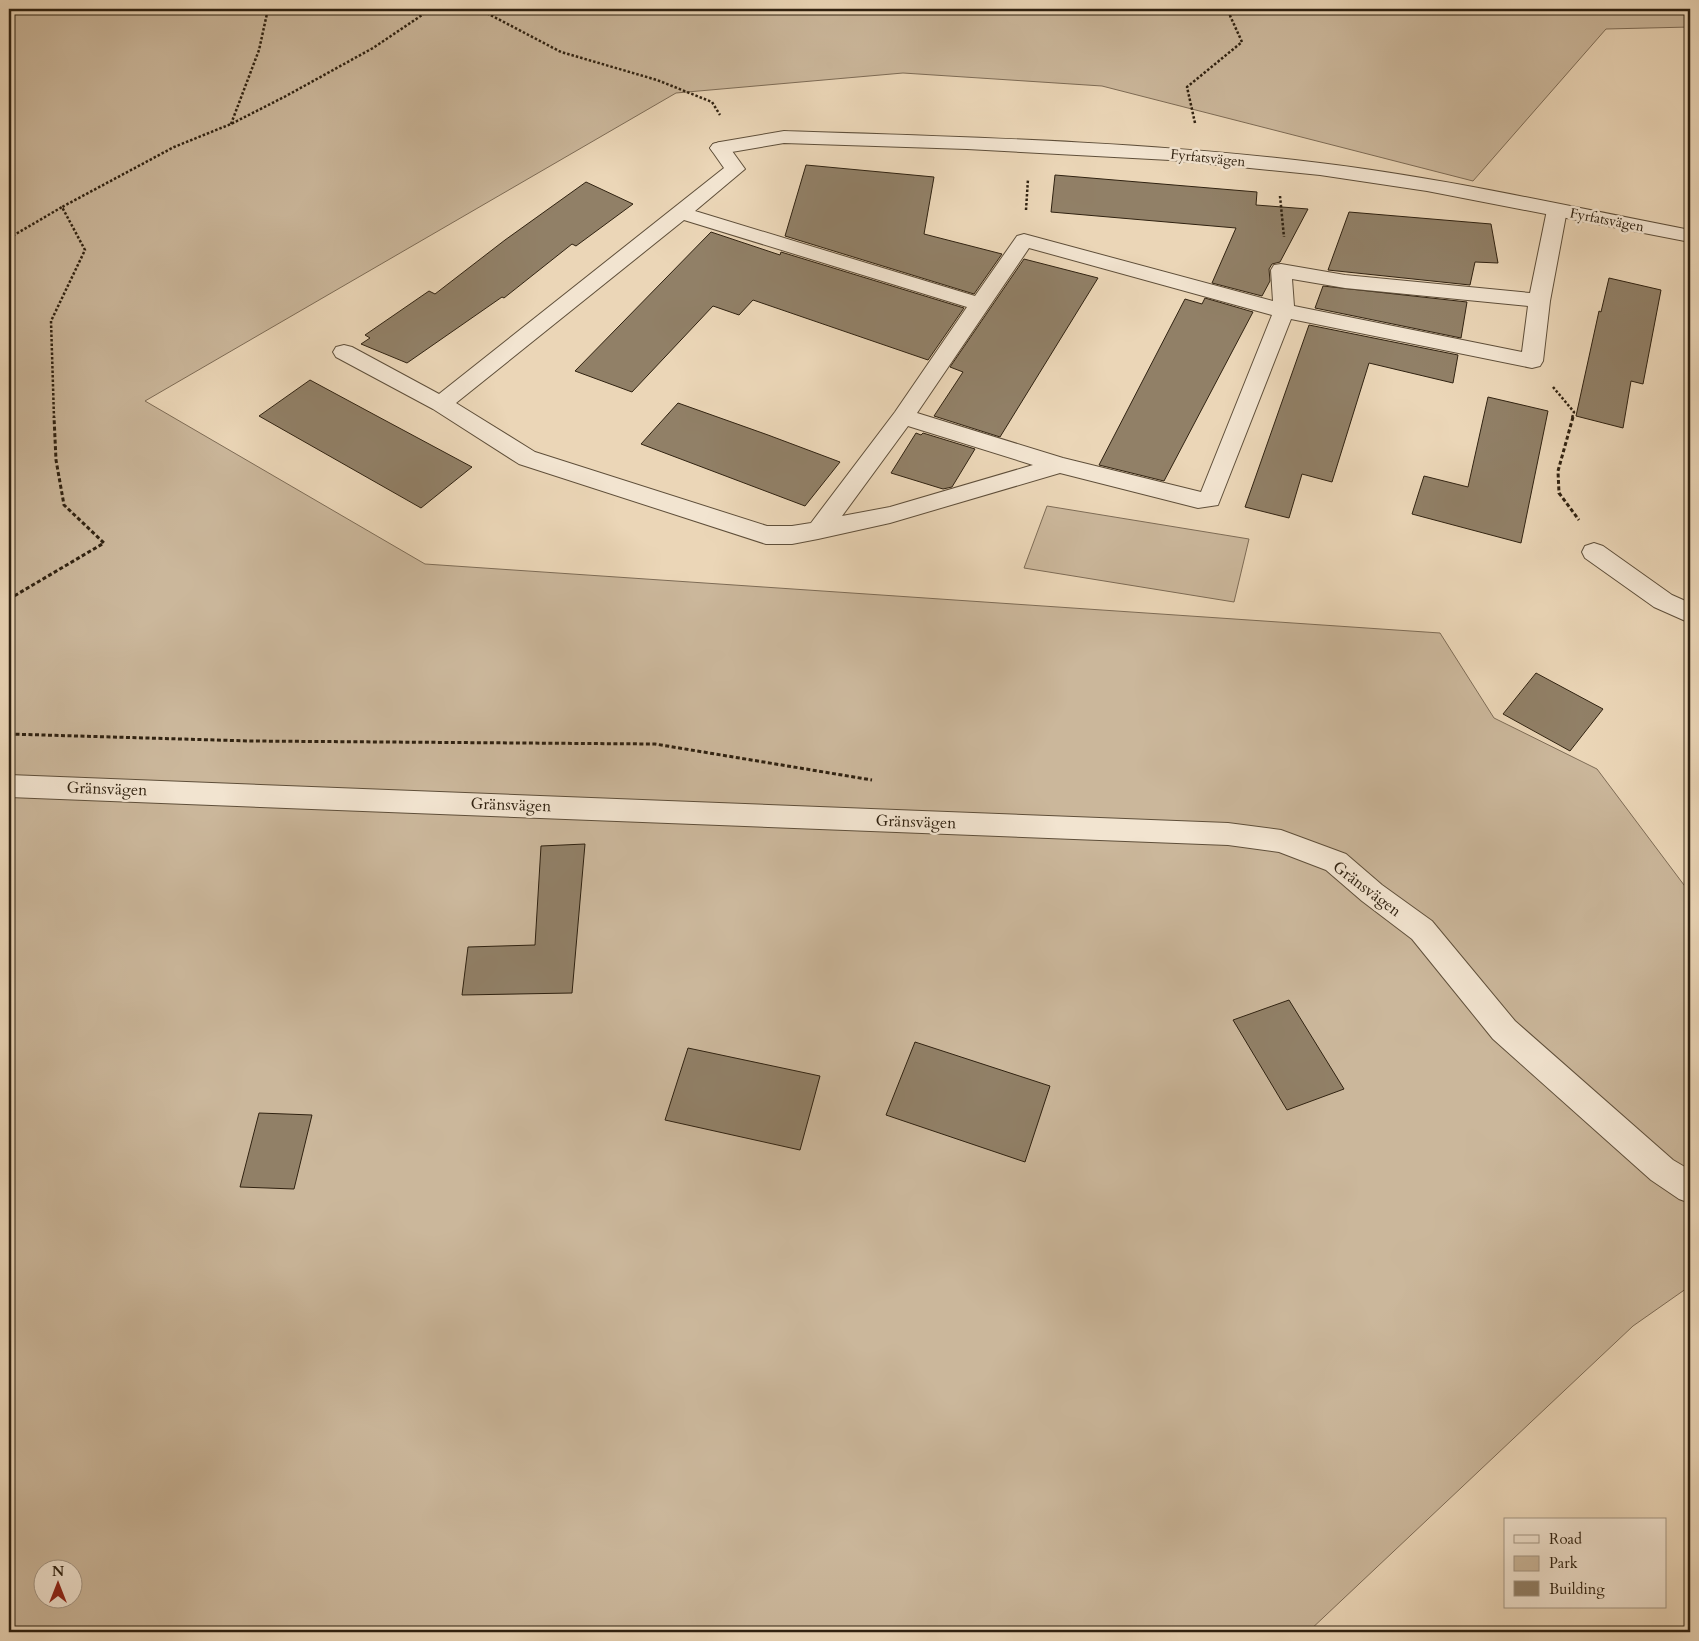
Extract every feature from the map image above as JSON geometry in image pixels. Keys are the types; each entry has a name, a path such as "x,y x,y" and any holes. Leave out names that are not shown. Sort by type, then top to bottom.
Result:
{"street":[{"name":"Fyrfatsvägen","path":"720,148 784,137 1030,146 1202,157 1278,164 1427,185 1690,236"},
{"path":"441,404 735,169 720,148"},
{"path":"818,531 903,417 1024,240 1284,311 1532,361 1539,301 1557,210"},
{"path":"682,213 979,304"},
{"path":"903,417 1060,465 1198,500 1210,499 1284,311 1281,270 1325,280 1497,295 1539,301"},
{"path":"344,352 441,404 527,458 766,536 792,536 890,515 1060,465"},
{"path":"1594,552 1663,601 1690,614"},
{"name":"Gränsvägen","path":"9,786 1228,834 1281,841 1336,862 1372,893 1422,930 1504,1030 1662,1170 1690,1188"}],"path":[{"path":"231,124 259,50 268,9"},
{"path":"9,238 62,207 174,147 231,124 373,48 431,9"},
{"path":"479,9 561,52 657,80 712,102 730,131 720,148"},
{"path":"1202,157 1187,87 1242,42 1227,9"},
{"path":"1024,240 1030,146"},
{"path":"1278,164 1286,267 1281,270"},
{"path":"9,599 104,542 64,505 56,460 51,321 84,250 62,207"},
{"path":"1532,361 1574,412 1558,471 1559,493 1590,534 1594,552"},
{"path":"9,734 250,741 655,744 873,780"}],"green space":[{"path":"9,9 1690,9 1690,27 1606,29 1473,181 1102,86 903,73 676,93 145,401 425,564 1440,633 1494,718 1597,769 1690,893 1690,1286 1633,1326 1308,1632 9,1632"},
{"path":"1047,506 1249,539 1234,602 1024,568"}],"building":[{"path":"806,165 934,177 924,234 1002,254 974,294 785,236"},
{"path":"1055,175 1257,192 1256,205 1308,209 1280,262 1272,264 1269,269 1270,281 1262,296 1212,283 1236,228 1051,212"},
{"path":"586,182 633,204 576,246 572,244 504,298 502,297 407,363 361,344 370,338 365,335 429,291 435,294 505,240"},
{"path":"1349,212 1491,224 1498,263 1475,262 1470,285 1328,270"},
{"path":"711,232 780,255 781,252 964,308 928,360 753,300 739,315 713,306 632,392 575,371"},
{"path":"1024,259 1098,278 1000,437 934,416 963,372 950,367"},
{"path":"1609,278 1661,290 1643,384 1631,381 1623,428 1576,416 1599,311 1601,312"},
{"path":"1323,286 1467,302 1461,338 1315,308"},
{"path":"1205,298 1253,312 1164,481 1099,465 1185,299 1202,304"},
{"path":"1309,325 1458,355 1453,383 1369,363 1332,482 1302,474 1289,518 1245,507"},
{"path":"310,380 472,467 421,508 259,416"},
{"path":"1488,397 1548,411 1521,543 1412,514 1424,476 1468,487"},
{"path":"678,403 840,462 805,506 641,444"},
{"path":"916,433 921,435 923,433 975,449 952,487 943,489 891,473"},
{"path":"1536,673 1603,709 1570,751 1503,714"},
{"path":"585,844 572,993 462,995 468,947 535,945 541,846"},
{"path":"1289,1000 1344,1089 1287,1110 1233,1020"},
{"path":"915,1042 1050,1086 1025,1162 886,1115"},
{"path":"688,1048 820,1076 800,1150 665,1120"},
{"path":"259,1113 312,1115 294,1189 240,1187"}]}
